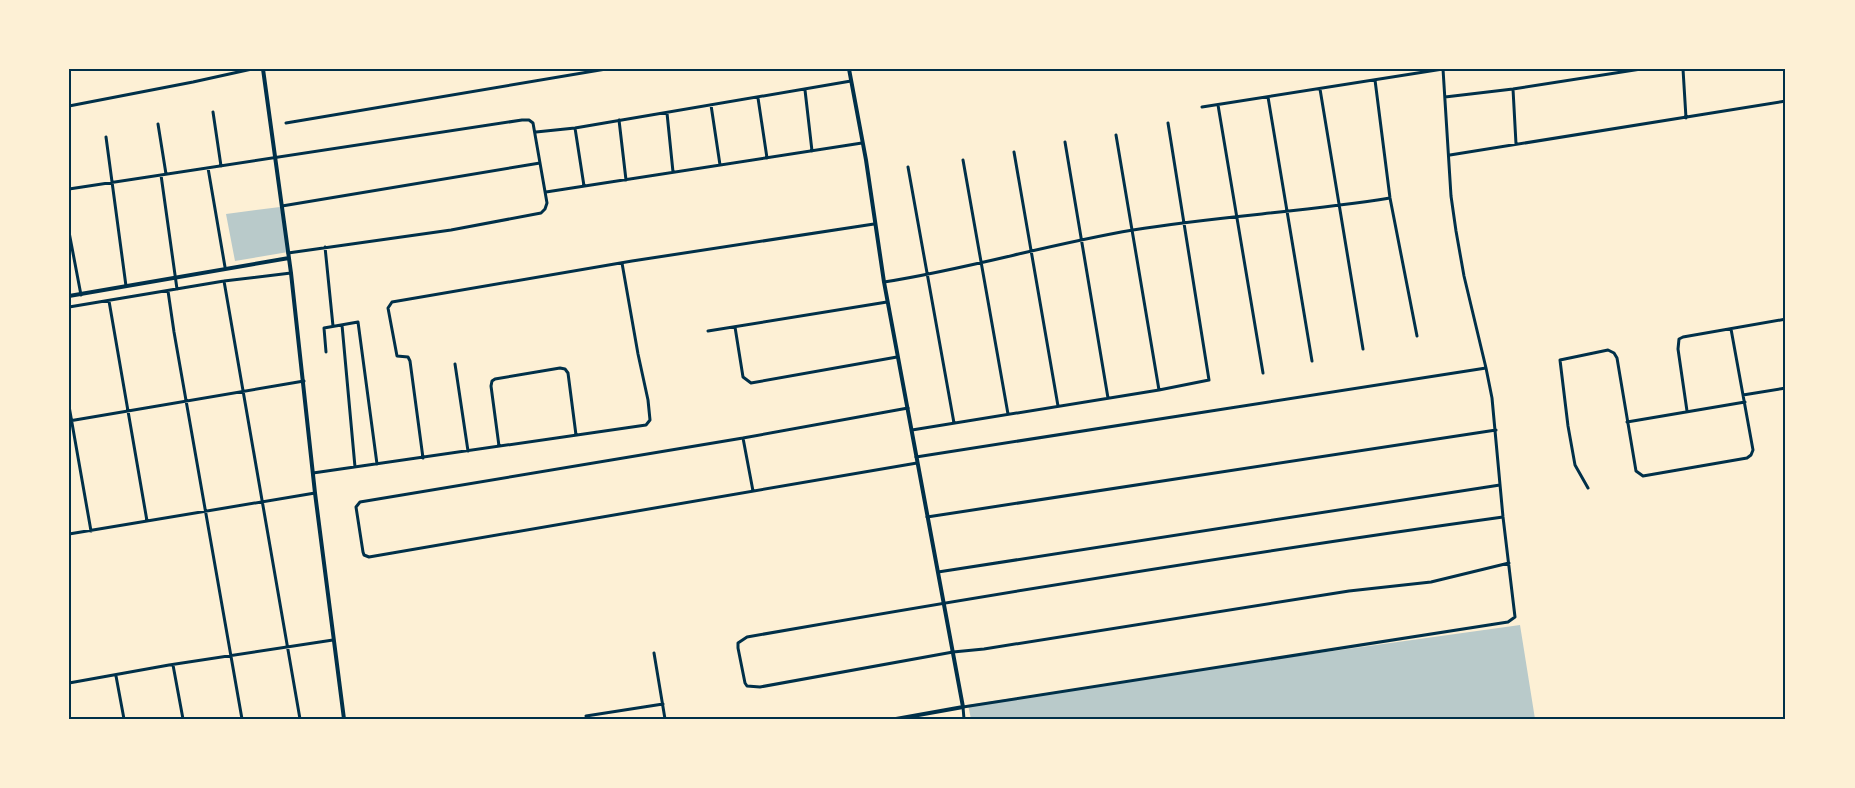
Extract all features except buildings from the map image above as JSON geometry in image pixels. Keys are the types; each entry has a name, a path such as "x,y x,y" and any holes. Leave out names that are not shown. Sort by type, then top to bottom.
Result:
{"street":[{"path":"69,106 252,69"},
{"path":"263,69 291,273 315,493 344,719"},
{"path":"568,69 569,75"},
{"path":"286,123 606,69"},
{"path":"849,69 866,160 887,302 964,719"},
{"path":"896,719 1512,620 1515,617 1503,517 1496,430 1486,368 1464,276 1451,196 1443,69 1202,107"},
{"path":"1445,97 1641,69"},
{"path":"1683,69 1686,118"},
{"path":"1375,80 1389,198 1417,336"},
{"path":"536,132 575,128 851,81"},
{"path":"1320,89 1363,349"},
{"path":"1513,89 1516,144"},
{"path":"805,90 812,151"},
{"path":"1269,97 1312,361"},
{"path":"758,98 767,158"},
{"path":"1450,156 1786,101"},
{"path":"711,105 720,165"},
{"path":"1218,105 1263,373"},
{"path":"213,112 220,166"},
{"path":"667,113 673,172"},
{"path":"69,189 529,120 533,123 536,132 547,203 541,213 451,230 325,247 69,296"},
{"path":"619,120 626,180"},
{"path":"912,430 1206,382 1210,377 1168,123"},
{"path":"158,124 165,174"},
{"path":"575,128 584,186"},
{"path":"1116,135 1159,390"},
{"path":"106,137 126,286"},
{"path":"1065,142 1108,398"},
{"path":"546,192 862,143"},
{"path":"1014,152 1058,406"},
{"path":"963,160 1008,414"},
{"path":"282,206 540,163"},
{"path":"908,167 954,423"},
{"path":"208,168 225,267"},
{"path":"160,175 177,289"},
{"path":"884,282 928,275 1133,230 1236,216 1287,213 1389,198"},
{"path":"423,458 410,361 408,357 398,358 397,356 388,308 392,302 874,224"},
{"path":"69,232 81,295"},
{"path":"325,247 333,326"},
{"path":"313,473 646,425 650,420 622,263"},
{"path":"69,307 224,281 291,273"},
{"path":"224,281 300,719"},
{"path":"168,291 242,719"},
{"path":"109,301 147,521"},
{"path":"708,331 887,302"},
{"path":"1687,411 1677,349 1679,339 1786,319"},
{"path":"326,352 323,330 326,327 356,322 359,324 377,464"},
{"path":"342,325 355,467"},
{"path":"735,327 743,377 750,383 897,357"},
{"path":"1588,488 1575,465 1560,360 1608,350 1614,352 1617,357 1636,471 1643,476 1747,458 1753,450 1731,329"},
{"path":"454,363 468,451"},
{"path":"499,446 492,381 560,368 565,369 568,373 576,435"},
{"path":"916,457 1486,368"},
{"path":"70,420 304,381"},
{"path":"1743,395 1786,388"},
{"path":"1627,422 1745,402"},
{"path":"69,406 91,531"},
{"path":"908,408 744,438 360,502 356,510 363,552 369,557 917,463"},
{"path":"927,517 1496,430"},
{"path":"744,438 753,492"},
{"path":"937,573 1500,485"},
{"path":"69,534 315,493"},
{"path":"1503,517 1293,546 943,603 747,637 741,640 738,648 745,683 752,687 760,687 953,652 1349,591 1431,582 1509,563"},
{"path":"69,684 333,640"},
{"path":"654,653 665,719"},
{"path":"173,665 183,719"},
{"path":"116,676 124,719"},
{"path":"586,716 663,704"}],"shaded area":[{"path":"280,207 288,252 235,261 226,214"},
{"path":"1520,625 1535,719 971,719 968,705 1197,670"}]}
